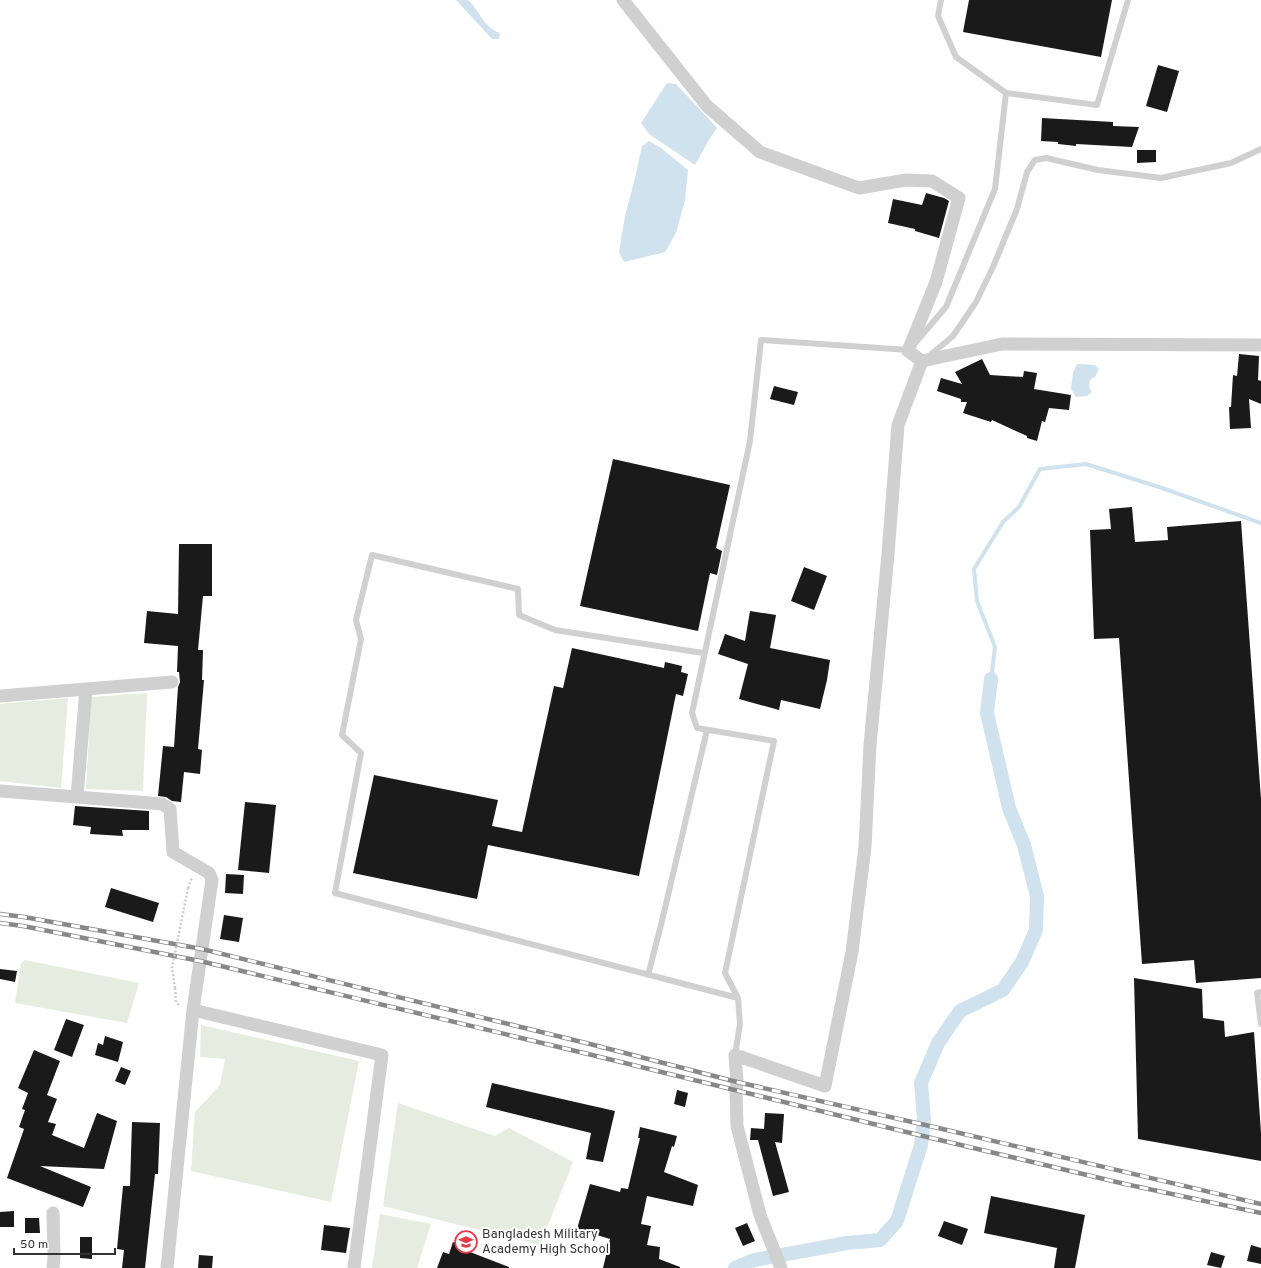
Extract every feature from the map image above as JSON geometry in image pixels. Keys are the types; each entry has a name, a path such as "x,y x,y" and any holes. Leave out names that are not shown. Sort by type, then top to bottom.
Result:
{"street":[{"path":"624,0 708,106 760,152 859,188 906,180 932,181 958,198 936,282 908,350 922,361"},
{"path":"922,361 1002,344 1261,346"},
{"path":"781,1268 760,1215 737,1126 736,1091 738,1082 735,1055 825,1086 852,952 865,847 870,745 888,554 898,425 922,361"},
{"path":"0,696 172,682"},
{"path":"77,797 86,689"},
{"path":"0,791 162,804 170,809 173,852 209,873 212,880 193,1010 167,1268"},
{"path":"193,1010 382,1055 354,1268"},
{"path":"53,1213 53,1268"}],"lane":[{"path":"941,0 938,16 956,57 1006,93 1097,105 1128,0"},
{"path":"735,1055 740,1024 738,998 724,973 774,740 697,728 692,713 750,441 761,340 908,350 946,307 996,188 1006,93"},
{"path":"922,361 953,336 976,302 993,267 1017,209 1027,172 1035,160 1046,158 1098,170 1161,178 1231,163 1261,148"},
{"path":"704,653 555,630 519,615 518,589 372,554 356,620 361,639 342,735 361,753 334,893 738,998"},
{"path":"648,975 707,730"},
{"path":"1261,992 1257,993 1261,1024"}],"path":[{"path":"175,988 172,968 188,888"}],"shaded area":[{"path":"147,693 143,791 86,789 91,697"},
{"path":"68,698 61,788 0,781 0,704"},
{"path":"25,960 139,983 127,1023 15,1003 21,964"},
{"path":"201,1025 359,1061 331,1202 191,1171 195,1112 220,1085 225,1059 200,1057"},
{"path":"398,1103 495,1136 509,1128 573,1162 540,1245 383,1206"},
{"path":"380,1214 431,1224 417,1268 372,1268"}],"water":[{"path":"456,0 468,0 486,23 495,31 500,33 499,39 492,39"},
{"path":"667,83 676,84 717,128 695,165 649,134 641,123"},
{"path":"649,141 661,148 688,170 685,200 676,233 665,252 624,262 619,252 625,216 642,146"},
{"path":"1077,364 1095,365 1099,369 1095,377 1090,380 1089,388 1092,392 1087,396 1076,397 1071,389 1073,373"}],"building":[{"path":"969,0 1112,0 1101,57 963,32"},
{"path":"1158,65 1179,71 1167,112 1146,106"},
{"path":"1042,118 1113,122 1113,126 1139,127 1132,147 1076,144 1076,146 1058,144 1058,142 1041,141"},
{"path":"1137,150 1156,150 1156,162 1137,163"},
{"path":"926,193 949,201 939,238 915,231 915,229 888,223 893,199 922,205"},
{"path":"1239,354 1259,356 1258,380 1261,381 1261,404 1249,399 1251,428 1230,429 1229,407 1231,407 1233,375 1237,376"},
{"path":"982,359 990,375 1023,377 1024,371 1037,373 1034,389 1071,395 1069,410 1049,408 1045,422 1042,421 1037,441 1027,438 1027,436 992,420 991,422 963,413 967,402 961,402 961,399 937,391 941,378 962,384 955,372"},
{"path":"774,386 798,392 794,405 770,399"},
{"path":"613,459 730,485 716,548 722,551 717,575 710,573 698,631 580,606"},
{"path":"1132,507 1135,542 1168,540 1167,527 1241,521 1261,799 1261,978 1196,983 1194,960 1142,964 1119,638 1094,639 1090,530 1111,529 1109,509"},
{"path":"179,544 212,544 212,596 203,596 198,650 203,650 202,680 204,680 198,749 202,750 200,774 184,772 181,802 172,801 166,797 158,796 163,746 174,747 178,687 180,682 179,672 177,672 178,646 144,643 147,611 178,614"},
{"path":"804,567 827,576 814,610 791,601"},
{"path":"750,611 776,615 770,648 830,660 820,709 781,700 779,710 739,699 748,664 718,654 725,634 745,641"},
{"path":"572,648 664,668 665,662 682,666 681,672 688,674 683,696 676,694 639,876 488,845 477,899 353,873 374,775 498,800 492,826 522,832 554,686 563,688"},
{"path":"245,802 276,805 269,873 238,870"},
{"path":"75,806 149,811 149,830 122,830 123,836 90,834 91,827 73,825"},
{"path":"226,874 244,875 243,894 225,893"},
{"path":"111,888 159,903 153,922 105,907"},
{"path":"224,915 243,918 239,942 220,939"},
{"path":"0,969 17,971 15,982 0,979"},
{"path":"1134,978 1202,989 1203,1018 1224,1021 1225,1037 1254,1032 1261,1133 1261,1161 1138,1139"},
{"path":"66,1019 84,1025 72,1057 54,1050"},
{"path":"105,1036 123,1042 118,1062 95,1055 98,1043 103,1045"},
{"path":"34,1050 60,1061 47,1095 57,1099 48,1122 56,1124 52,1135 84,1148 97,1113 117,1121 104,1169 40,1166 91,1187 83,1207 7,1178 24,1129 19,1127 25,1110 22,1109 28,1093 18,1088"},
{"path":"121,1067 131,1071 125,1085 115,1081"},
{"path":"492,1083 615,1111 603,1162 586,1159 591,1133 486,1107"},
{"path":"677,1090 688,1093 685,1107 674,1104"},
{"path":"765,1113 784,1114 782,1143 775,1142 789,1192 773,1196 758,1140 750,1140 751,1128 764,1129"},
{"path":"132,1122 160,1123 158,1174 155,1174 145,1268 122,1268 124,1250 117,1249 123,1186 130,1186"},
{"path":"640,1127 677,1136 674,1147 672,1146 664,1172 698,1185 693,1206 647,1196 641,1224 651,1226 647,1245 660,1247 659,1259 680,1268 603,1268 610,1239 577,1229 590,1184 620,1192 621,1188 628,1189 640,1138 638,1138"},
{"path":"991,1196 1085,1215 1075,1268 1054,1268 1057,1248 984,1233"},
{"path":"14,1211 14,1227 0,1227 0,1212"},
{"path":"25,1218 39,1218 40,1233 25,1233"},
{"path":"944,1221 968,1229 962,1245 938,1236"},
{"path":"747,1223 755,1241 743,1246 735,1228"},
{"path":"324,1225 350,1228 346,1253 321,1250"},
{"path":"80,1237 92,1237 92,1259 80,1258"},
{"path":"453,1242 471,1248 470,1252 509,1268 437,1268 443,1252 449,1254"},
{"path":"1251,1245 1261,1248 1261,1264 1247,1261"},
{"path":"1211,1252 1225,1256 1221,1268 1207,1265"},
{"path":"199,1255 213,1256 212,1268 198,1268"}],"waterway":[{"path":"991,679 995,647 977,601 974,569 1003,522 1019,507 1040,469 1086,464 1159,487 1261,523"},
{"path":"735,1268 754,1260 847,1243 880,1240 897,1221 921,1145 924,1119 921,1083 938,1043 960,1011 1003,990 1022,962 1036,930 1037,896 1024,845 1009,808 987,713 991,679"}],"railway":[{"path":"0,914 202,949 590,1044 737,1082 1261,1204"},
{"path":"0,923 23,926 200,961 1125,1184 1261,1213"}],"place":[{"name":"Bangladesh Military Academy High School","path":"466,1242"}]}
